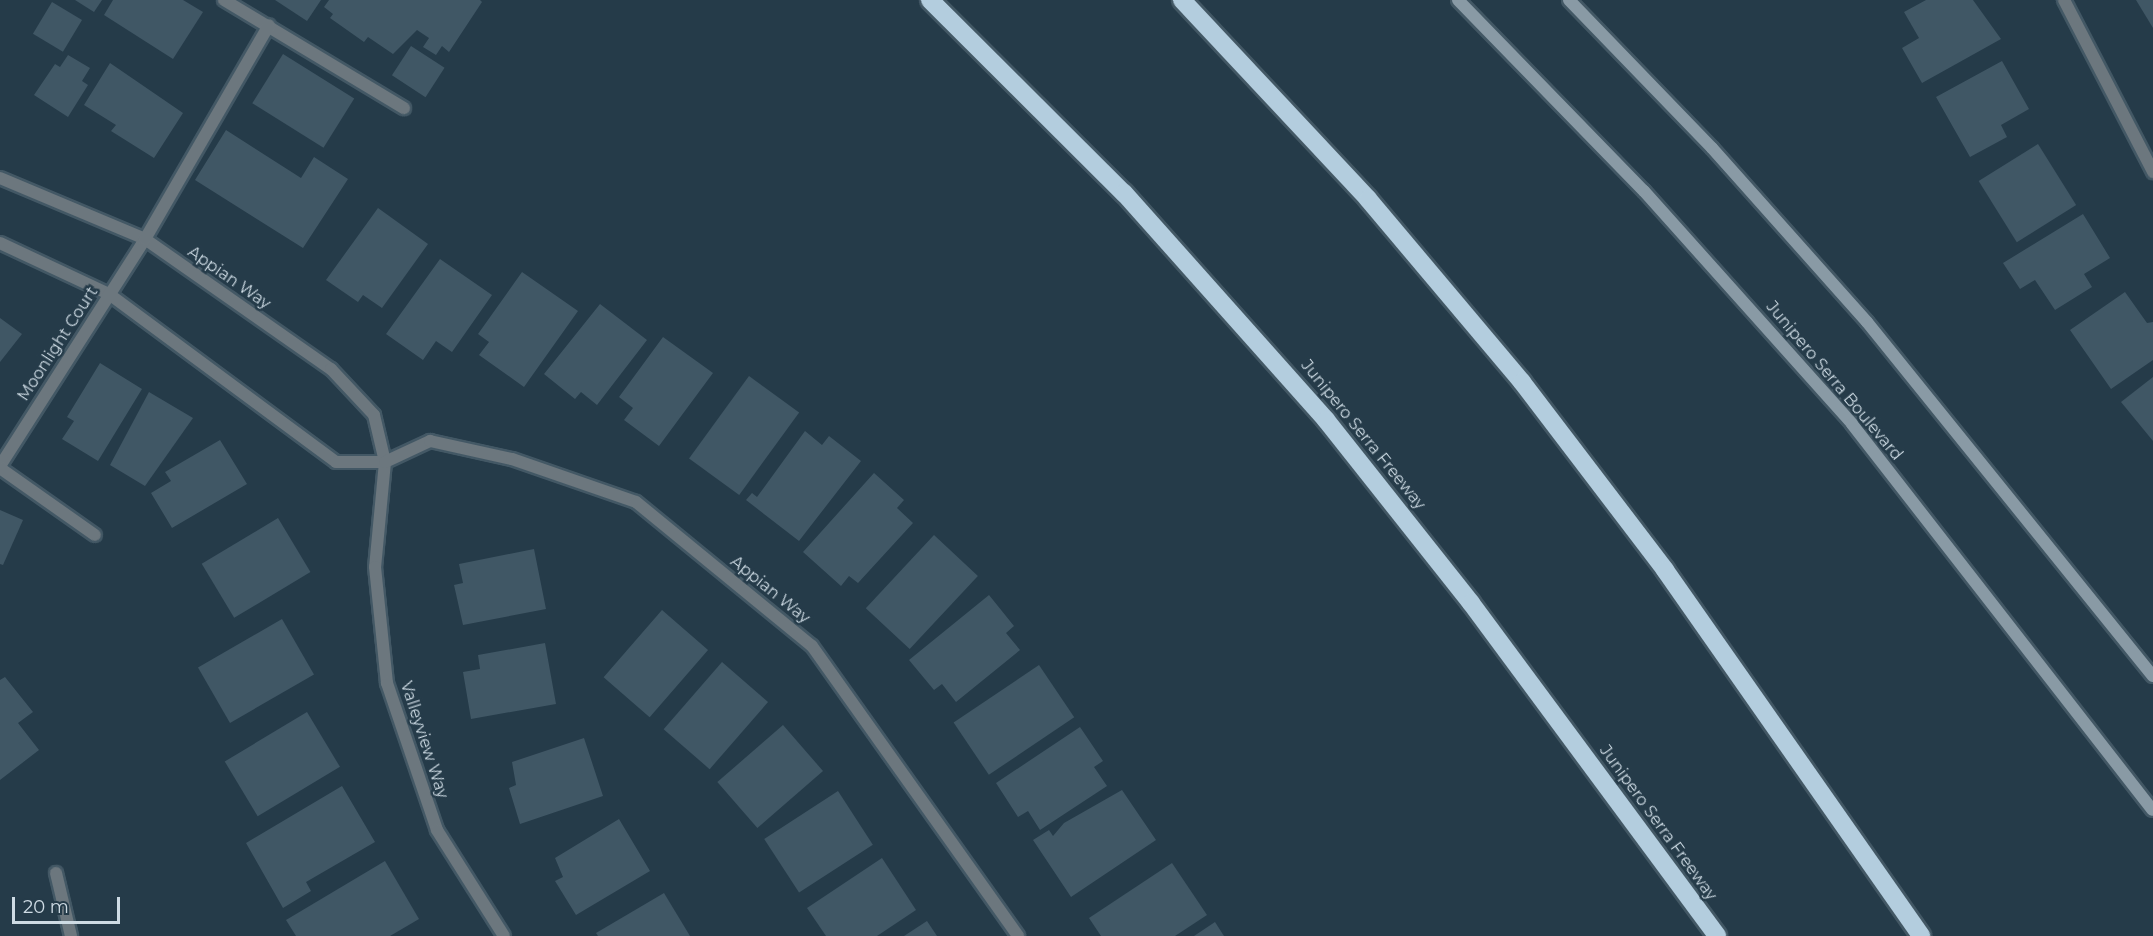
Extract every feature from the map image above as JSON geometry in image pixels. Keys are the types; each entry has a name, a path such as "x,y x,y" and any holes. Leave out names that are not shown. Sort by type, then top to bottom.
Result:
{"highway":[{"name":"Junipero Serra Freeway","path":"930,0 1124,193 1326,420 1477,612 1717,936"},
{"path":"1182,0 1368,199 1522,382 1665,570 1921,936"}],"main road":[{"name":"Junipero Serra Boulevard","path":"1458,0 1644,191 1837,407 1999,607 2153,810"},
{"path":"1569,0 1860,314 2017,501 2153,675"}],"street":[{"path":"224,0 404,108"},
{"path":"2064,0 2153,172"},
{"name":"Moonlight Court","path":"95,536 0,467 145,239 269,25"},
{"name":"Appian Way","path":"0,178 145,239 331,369 374,415 386,462"},
{"name":"Appian Way","path":"0,243 110,294 336,462 386,462 430,441 512,459 636,502 812,646 1018,936"},
{"name":"Valleyview Way","path":"386,462 375,567 387,683 436,830 504,936"},
{"path":"57,873 71,936"}],"building":[{"path":"75,0 102,0 94,12"},
{"path":"113,0 183,0 203,12 173,59 104,15"},
{"path":"275,0 321,0 307,21"},
{"path":"329,0 480,0 482,2 449,52 442,46 436,55 423,47 429,38 417,30 393,54 368,37 364,42 330,18 333,14 324,7"},
{"path":"1926,0 1973,0 2001,39 1922,83 1902,48 1919,38 1904,12"},
{"path":"2136,0 2153,0 2153,28"},
{"path":"52,2 82,20 63,52 33,34"},
{"path":"411,46 445,68 425,97 392,75"},
{"path":"283,54 354,99 324,148 252,103"},
{"path":"68,55 90,68 82,81 88,85 68,117 34,95 55,64 60,67"},
{"path":"2002,61 2029,109 2001,125 2007,137 1970,157 1936,97"},
{"path":"110,63 183,113 154,158 111,131 116,125 84,105"},
{"path":"226,130 301,178 314,157 348,179 303,248 195,180"},
{"path":"2038,144 2076,205 2017,242 1979,181"},
{"path":"378,208 428,244 382,308 363,295 358,302 326,280"},
{"path":"2083,214 2110,258 2084,274 2092,287 2055,310 2035,280 2020,289 2003,263"},
{"path":"440,259 492,295 452,352 436,341 423,360 386,334"},
{"path":"522,272 578,311 524,387 479,355 489,342 478,334"},
{"path":"2125,292 2147,323 2153,322 2153,360 2111,389 2070,330"},
{"path":"600,304 647,340 597,405 581,392 575,399 544,374"},
{"path":"0,318 22,334 0,362"},
{"path":"663,337 713,373 659,446 624,420 633,408 619,397"},
{"path":"100,363 142,389 98,461 62,439 74,421 67,417"},
{"path":"749,376 799,412 739,495 689,459"},
{"path":"2153,377 2153,441 2121,402"},
{"path":"149,392 193,418 145,486 110,465"},
{"path":"805,431 822,445 829,436 861,461 799,541 746,500 752,493 757,497"},
{"path":"220,440 247,484 172,528 151,493 171,481 165,472"},
{"path":"874,473 904,500 897,508 913,523 858,583 849,576 841,586 803,552"},
{"path":"0,510 23,520 3,565 0,564"},
{"path":"278,518 310,572 234,618 202,564"},
{"path":"934,535 978,576 910,649 866,608"},
{"path":"534,549 546,609 463,625 454,585 463,583 459,564"},
{"path":"989,595 1014,626 1006,633 1020,650 956,702 942,684 934,690 909,660"},
{"path":"662,610 708,650 650,717 604,677"},
{"path":"282,619 314,674 230,723 198,668"},
{"path":"545,643 556,704 471,719 463,672 480,669 478,655"},
{"path":"722,662 768,702 710,769 664,729"},
{"path":"1039,665 1074,717 989,775 954,723"},
{"path":"5,677 33,712 18,723 39,750 0,780 0,680"},
{"path":"307,712 340,767 258,816 225,761"},
{"path":"783,725 823,771 757,828 717,782"},
{"path":"1080,727 1103,761 1094,767 1107,786 1040,830 1028,811 1018,817 996,783"},
{"path":"584,738 603,796 520,824 509,788 516,785 512,762"},
{"path":"342,786 375,842 306,882 311,891 283,908 246,843"},
{"path":"1122,790 1156,840 1071,897 1033,840 1049,830 1053,836 1064,823"},
{"path":"838,791 873,845 799,893 764,839"},
{"path":"619,819 650,871 576,915 555,881 563,877 555,858"},
{"path":"882,858 916,910 877,936 826,936 807,908"},
{"path":"385,861 419,919 390,936 296,936 286,920"},
{"path":"1172,863 1207,915 1175,936 1101,936 1089,918"},
{"path":"664,893 690,936 598,936 596,933"},
{"path":"927,921 937,936 904,936"},
{"path":"1215,922 1224,936 1194,936"}]}
